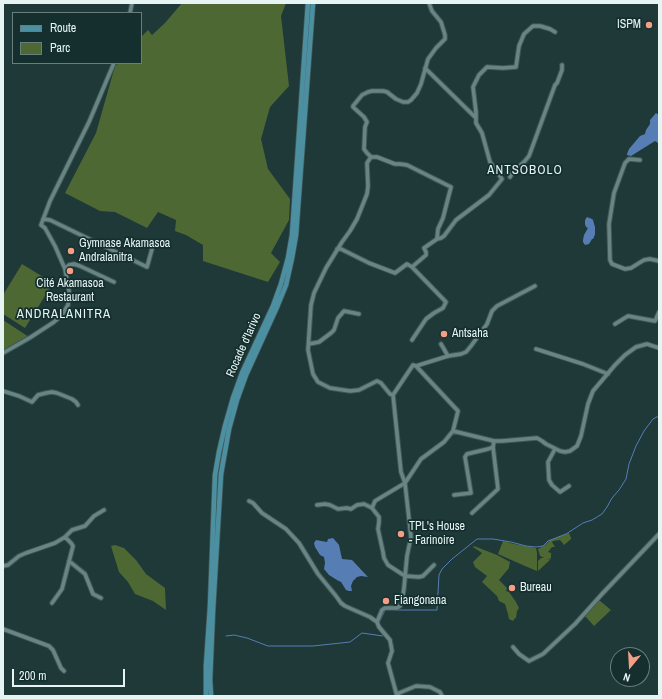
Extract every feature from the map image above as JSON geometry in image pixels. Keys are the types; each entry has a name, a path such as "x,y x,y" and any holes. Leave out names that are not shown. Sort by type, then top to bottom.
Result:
{"main road":[{"name":"Rocade d'Iarivo","path":"206,696 206,666 210,607 215,476 223,433 233,398 242,373 273,306 288,258 292,235 308,3"},
{"name":"Rocade d'Iarivo","path":"211,696 210,680 213,610 221,474 229,429 237,400 246,375 278,307 286,285 292,258 296,236 313,3"}],"street":[{"path":"370,157 364,149 365,127 367,122 364,117 353,107 353,104 365,93 377,90 387,92 400,101 408,102 419,91 428,58 445,38 441,22 432,11 429,3"},
{"path":"412,267 426,255 424,248 444,236 456,220 489,195 502,179 490,162 482,133 476,123 473,87 479,76 487,67 516,67 519,46 524,34 533,26 540,26 556,32"},
{"path":"3,353 54,322 62,315 68,305 69,291 65,268 45,228 41,225 50,201 89,122 114,64"},
{"path":"510,177 529,156 562,70 562,65"},
{"path":"425,68 476,118"},
{"path":"370,157 377,157 395,164 407,165 451,186 443,218 438,229 437,239"},
{"path":"370,157 367,163 367,194 361,211 337,250 314,293 311,305 308,350 312,374 318,382 330,388 350,391 359,390 377,381 381,383 390,394 393,395"},
{"path":"640,160 629,159 614,194 609,224 610,260 612,264 625,269 631,268 644,260 650,259 659,261"},
{"path":"43,219 50,220 147,267 152,249"},
{"path":"337,250 341,250 395,273 407,264 412,267 446,302 443,308 426,319 412,340"},
{"path":"65,268 74,264 114,282"},
{"path":"377,622 382,610 385,608 397,608 402,602 407,556 411,537 405,483 401,472 393,395 413,365 416,366 466,352 487,324 492,311 497,306 535,286"},
{"path":"309,344 319,342 331,333 334,330 338,318 344,311 359,314"},
{"path":"616,324 628,316 655,321 659,312"},
{"path":"441,344 448,356"},
{"path":"453,431 494,441 537,438 560,451 570,451 577,446 581,436 590,397 593,391 625,355 636,347 647,344 659,348"},
{"path":"536,349 583,364 608,374"},
{"path":"372,508 375,501 405,483 421,459 444,442 453,431 458,411 416,366"},
{"path":"3,391 32,402 38,396 46,392 52,392 72,399 78,405"},
{"path":"472,513 498,489 493,447 494,441"},
{"path":"454,495 471,493 465,457 467,454 488,450 493,447"},
{"path":"555,449 548,462 549,480 560,492 569,486"},
{"path":"248,501 253,503 262,513 286,529 299,543 314,569 341,603 377,622 379,627 390,640 392,651 388,663 397,696 399,693 416,686 430,687 440,692 442,696"},
{"path":"318,506 325,504 338,509 351,509 364,504 372,508 378,517 378,529 384,558 388,565 405,576 423,576 434,565"},
{"path":"3,566 8,565 19,556 54,543 65,537 72,530 85,526 94,516 104,510"},
{"path":"513,648 529,661 543,654 575,624 659,534"},
{"path":"52,603 62,589 73,546 65,537"},
{"path":"69,561 86,574 93,594 101,598"},
{"path":"3,629 49,646 53,650 61,668 64,671"}],"green space":[{"path":"182,3 286,3 281,16 289,86 270,107 261,139 268,169 290,199 289,220 271,253 280,262 268,282 203,261 203,245 186,235 175,231 176,220 158,212 147,228 115,212 100,211 65,193 96,133 115,66 118,64 142,64 142,36 148,30 152,35 165,23"},
{"path":"22,264 53,283 25,328 3,314 3,295"},
{"path":"3,320 29,337 3,352"},
{"path":"569,533 571,539 564,545 560,540 552,542 555,547 552,547 548,552 551,553 551,558 547,560 551,559 538,571 538,561 541,558 544,558 540,556 538,549 550,540"},
{"path":"503,541 536,548 537,571 498,554"},
{"path":"115,545 124,548 136,560 146,574 165,588 166,610 153,601 135,594 128,582 119,572 111,546"},
{"path":"474,546 510,562 509,568 499,580 507,588 506,591 509,592 519,608 516,618 513,621 509,619 505,604 499,601 497,596 482,582 487,576 475,567 473,562 482,553 473,547"},
{"path":"599,600 611,610 594,626 584,615"}],"water":[{"path":"656,113 659,115 659,142 658,143 655,141 631,156 627,155 629,149 640,136 645,134 650,124 650,120"},
{"path":"587,217 593,220 595,234 589,244 585,245 583,240 588,228 585,224"},
{"path":"333,538 339,545 342,559 352,560 368,577 357,577 351,586 352,591 346,590 341,582 329,575 324,569 324,557 320,555 315,547 314,543 316,540 327,542 328,539"}],"waterway":[{"path":"396,610 437,610 439,575 442,569 477,539 493,539 526,546 543,546 548,541 566,534 583,523 602,514 626,479 629,464 644,431 653,419 659,416"},
{"path":"384,630 379,623 385,610"},
{"path":"226,636 234,635 247,638 268,646 313,646 350,642 362,633 384,635"}],"place":[{"name":"ISPM","path":"649,25"},
{"name":"Gymnase Akamasoa Andralanitra","path":"71,251"},
{"name":"Cité Akamasoa Restaurant","path":"70,271"},
{"name":"Antsaha","path":"444,334"},
{"name":"TPL's House - Farinoire","path":"401,534"},
{"name":"Bureau","path":"512,588"},
{"name":"Fiangonana","path":"386,601"}],"district":[{"name":"ANTSOBOLO","path":"525,171"},
{"name":"ANDRALANITRA","path":"64,315"}]}
